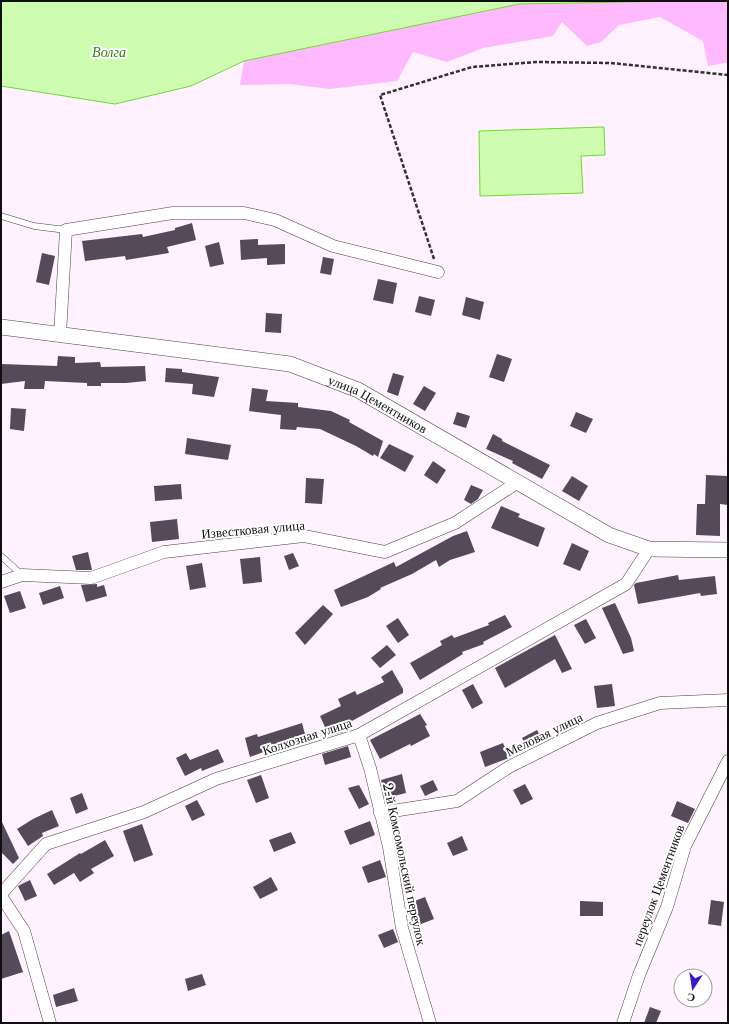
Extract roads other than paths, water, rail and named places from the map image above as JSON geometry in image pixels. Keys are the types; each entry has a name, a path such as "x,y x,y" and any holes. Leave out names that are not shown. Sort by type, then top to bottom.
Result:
{"street":[{"path":"60,335 66,230 173,213 244,213 275,220 333,246 438,272"},
{"name":"улица Цементников","path":"1,328 290,364 358,390 609,535 649,549 728,550"},
{"name":"Известковая улица","path":"1,582 22,575 91,578 164,552 304,536 385,552 455,523 518,482"},
{"name":"Колхозная улица","path":"1,895 46,844 144,812 216,779 359,735 626,584 649,549"},
{"name":"Меловая улица","path":"380,813 457,801 509,767 597,723 660,703 728,700"},
{"name":"2-й Комсомольский переулок","path":"359,735 370,768 389,847 402,928 430,1023"},
{"name":"переулок Цементников","path":"623,1023 667,907 685,846 728,761"},
{"path":"1,895 24,931 50,1023"}],"lane":[{"path":"1,216 34,226 66,230"},
{"path":"1,556 22,575"}],"water":[{"name":"Волга","path":"1,1 683,1 519,4 244,61 191,86 115,104 1,86"},
{"path":"604,127 605,155 581,156 583,193 480,196 479,131"}]}
